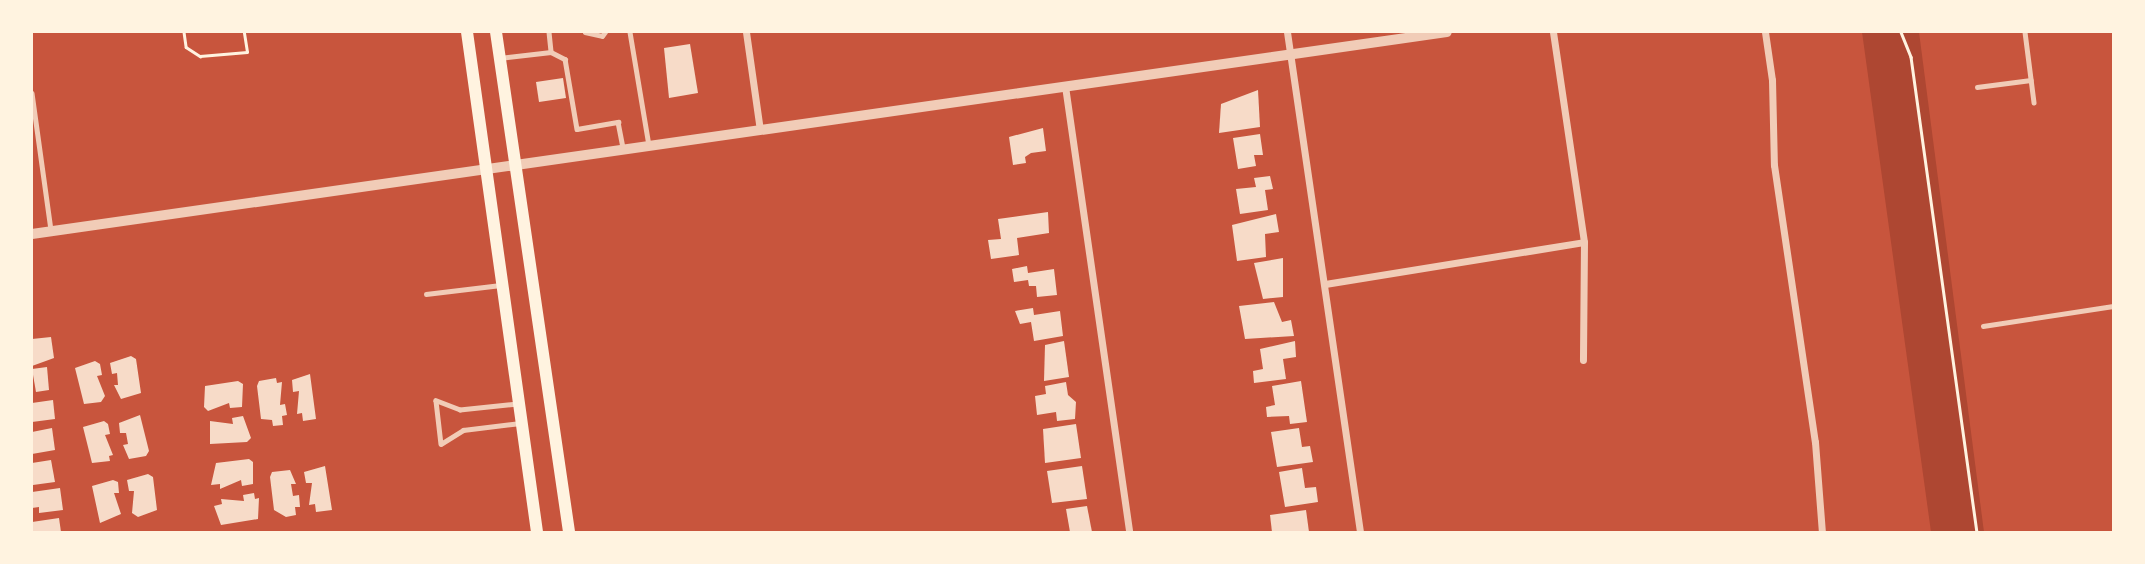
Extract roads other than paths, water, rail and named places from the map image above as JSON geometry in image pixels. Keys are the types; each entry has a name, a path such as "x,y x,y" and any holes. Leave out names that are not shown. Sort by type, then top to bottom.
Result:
{"main road":[{"path":"467,32 537,533"},
{"path":"496,32 569,533"}],"street":[{"path":"746,32 760,130"},
{"path":"1287,32 1360,533"},
{"path":"32,234 1447,32"},
{"path":"1553,32 1584,243 1583,360"},
{"path":"1765,32 1772,80 1774,165 1815,442 1822,533"},
{"path":"1065,86 1129,533"},
{"path":"1325,284 1584,243"}],"lane":[{"path":"549,32 551,52"},
{"path":"585,32 602,36 605,32"},
{"path":"630,32 649,145"},
{"path":"2025,32 2034,102"},
{"path":"499,58 551,52 565,59 577,129 618,122 623,149"},
{"path":"1977,87 2031,80"},
{"path":"32,93 51,231"},
{"path":"426,295 502,285"},
{"path":"1983,326 2113,306"},
{"path":"519,404 460,410 436,401 442,444 463,430 522,422"}]}
